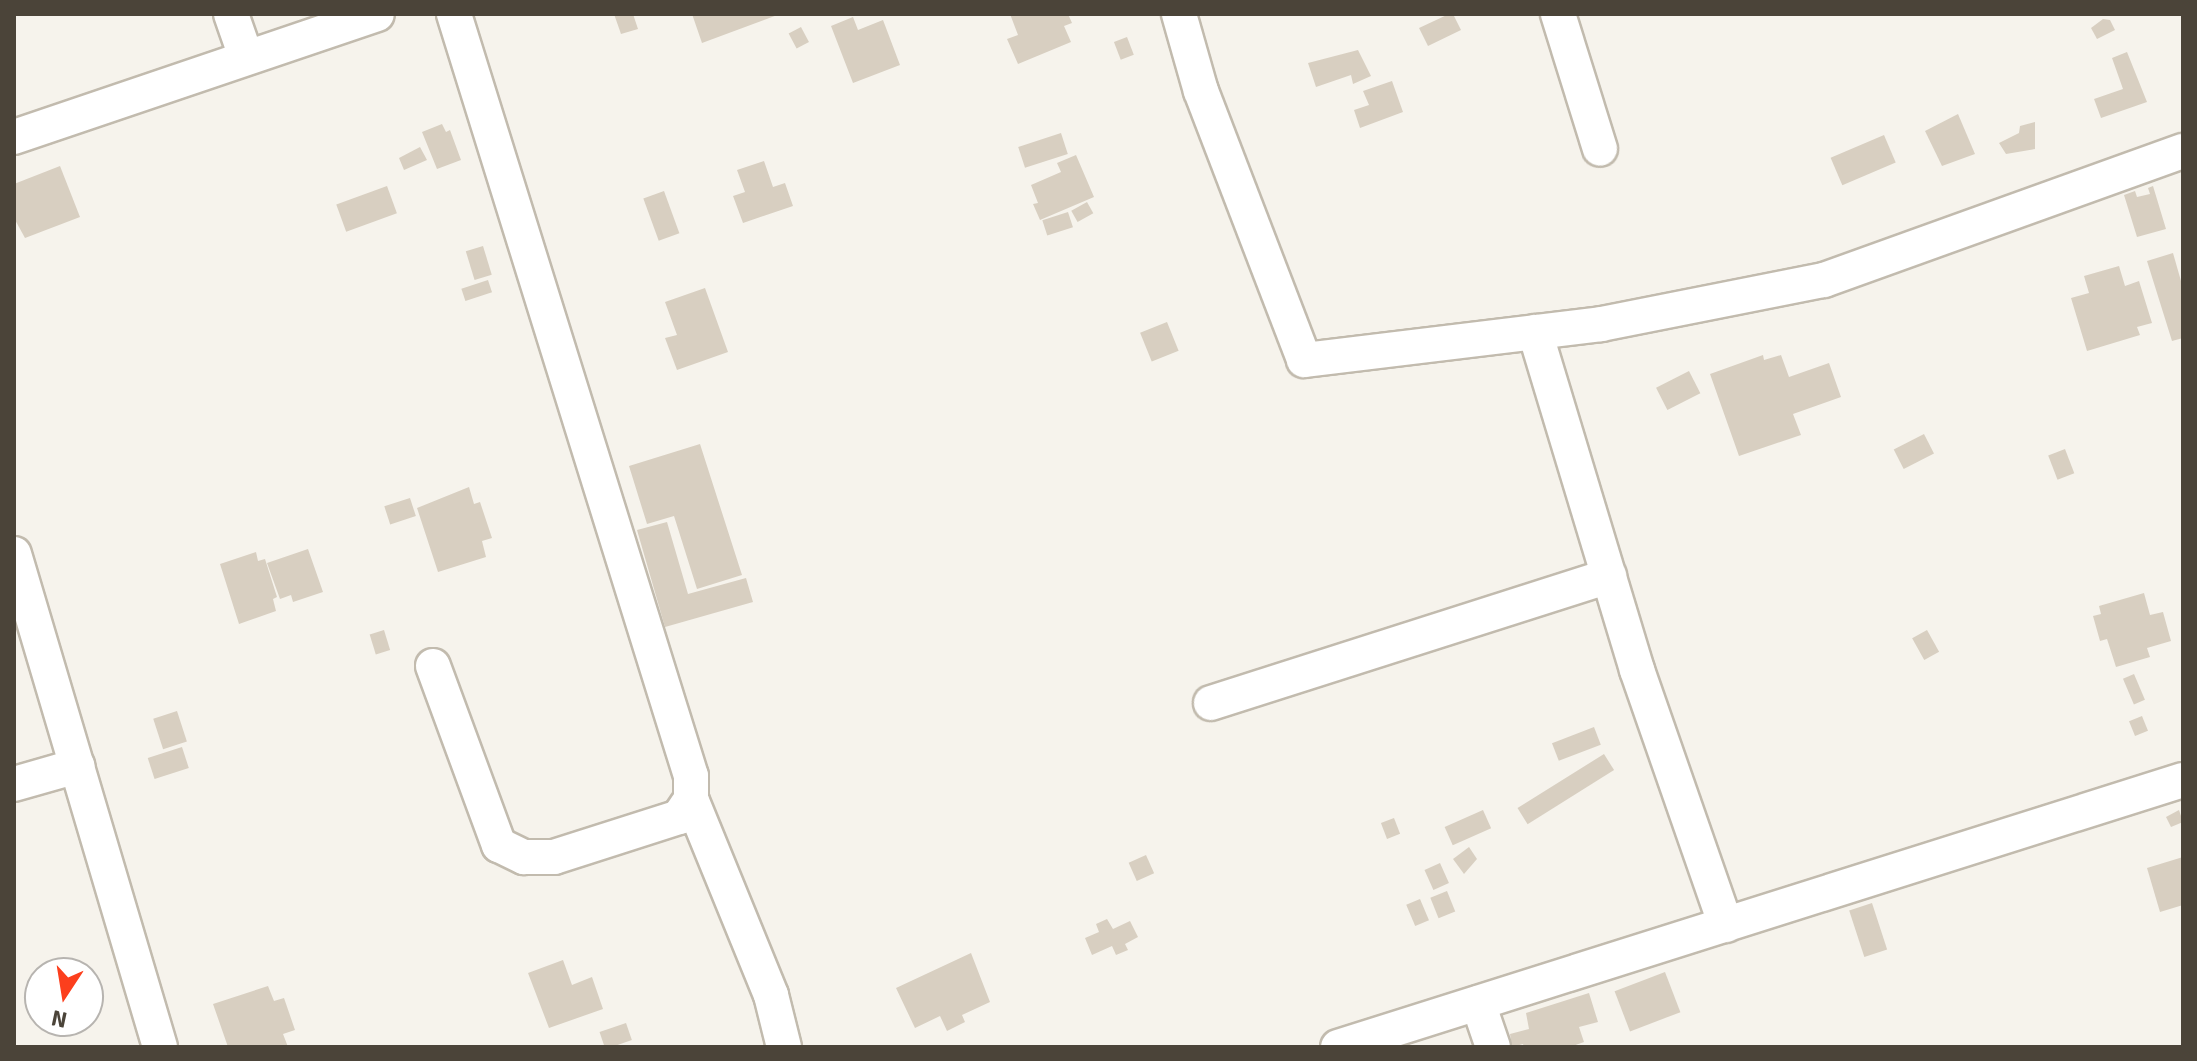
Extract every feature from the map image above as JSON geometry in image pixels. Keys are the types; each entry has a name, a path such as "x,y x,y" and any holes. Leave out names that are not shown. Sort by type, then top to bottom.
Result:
{"street":[{"path":"231,14 246,57"},
{"path":"14,137 377,14"},
{"path":"454,14 691,776 691,799 771,995 784,1047"},
{"path":"1179,14 1201,91 1304,360 1601,324 1824,280 2183,151"},
{"path":"1558,14 1600,149"},
{"path":"1535,332 1637,670 1726,925"},
{"path":"14,554 160,1047"},
{"path":"1211,703 1609,576"},
{"path":"433,666 499,845 524,857 554,857 679,817 691,799"},
{"path":"14,784 77,766"},
{"path":"1338,1047 2183,780"},
{"path":"1478,1003 1493,1047"}],"building":[{"path":"614,14 633,14 638,29 621,34"},
{"path":"692,14 780,14 702,43"},
{"path":"1010,14 1068,14 1072,23 1064,26 1071,42 1018,64 1007,39 1018,35"},
{"path":"1453,14 1461,30 1428,46 1419,28"},
{"path":"853,17 858,30 883,20 900,65 853,83 831,26"},
{"path":"2103,19 2110,20 2115,30 2097,39 2091,28"},
{"path":"801,27 809,42 797,49 789,34"},
{"path":"1127,37 1134,55 1121,60 1114,42"},
{"path":"1358,50 1371,76 1353,84 1351,75 1316,87 1308,63"},
{"path":"2127,52 2147,102 2101,118 2094,99 2123,89 2112,58"},
{"path":"1392,81 1403,112 1360,128 1354,110 1369,105 1363,91"},
{"path":"1958,114 1975,154 1942,166 1925,131"},
{"path":"2035,122 2035,149 2006,154 1999,143 2019,133 2020,126"},
{"path":"442,124 446,132 450,130 461,160 437,169 422,132"},
{"path":"1061,133 1068,154 1025,168 1018,147"},
{"path":"1884,135 1896,163 1842,185 1831,158"},
{"path":"420,147 427,160 404,170 399,158"},
{"path":"1076,155 1094,197 1040,220 1033,204 1038,203 1031,185 1061,172 1057,163"},
{"path":"764,161 773,187 785,183 793,206 743,223 733,196 745,192 737,170"},
{"path":"60,166 80,217 25,238 14,218 14,184"},
{"path":"387,186 397,213 346,232 336,204"},
{"path":"2153,186 2166,229 2137,237 2124,195 2135,191 2137,197 2150,194 2148,188"},
{"path":"664,191 679,233 659,241 643,199"},
{"path":"1087,202 1093,213 1078,222 1071,211"},
{"path":"1068,212 1073,227 1047,236 1042,220"},
{"path":"483,246 492,275 475,280 466,251"},
{"path":"2173,253 2183,288 2183,338 2172,341 2147,261"},
{"path":"2119,266 2125,286 2139,281 2152,323 2137,327 2140,335 2087,351 2071,298 2089,293 2084,276"},
{"path":"488,280 492,292 465,301 461,289"},
{"path":"705,288 728,352 677,370 665,338 677,335 665,302"},
{"path":"1167,322 1179,351 1152,362 1140,333"},
{"path":"1763,355 1764,360 1781,355 1789,377 1829,363 1841,397 1793,414 1801,435 1739,456 1710,374"},
{"path":"1689,371 1700,393 1667,410 1656,388"},
{"path":"1924,434 1934,454 1904,469 1894,449"},
{"path":"700,444 742,575 697,589 674,516 647,524 629,466"},
{"path":"2065,449 2074,473 2058,480 2048,455"},
{"path":"469,487 474,504 480,502 492,538 482,541 486,557 438,572 417,508"},
{"path":"410,498 416,516 390,524 384,506"},
{"path":"667,522 688,594 746,578 753,602 665,627 637,530"},
{"path":"308,549 323,592 293,602 291,595 280,599 267,563"},
{"path":"256,552 258,561 265,559 277,597 273,599 276,611 239,624 220,564"},
{"path":"2144,593 2150,615 2163,612 2171,641 2147,648 2150,657 2116,667 2107,639 2100,641 2093,616 2101,614 2099,606"},
{"path":"384,630 390,650 376,654 370,634"},
{"path":"1927,630 1939,652 1924,660 1912,638"},
{"path":"2134,674 2145,700 2134,704 2123,679"},
{"path":"177,711 187,741 163,749 153,719"},
{"path":"2142,716 2148,731 2135,736 2129,721"},
{"path":"1594,727 1601,745 1559,761 1552,743"},
{"path":"182,747 189,768 155,779 148,758"},
{"path":"1604,754 1614,770 1528,824 1517,808"},
{"path":"1483,810 1491,828 1453,845 1445,827"},
{"path":"2179,810 2183,822 2171,827 2166,817"},
{"path":"1394,818 1400,834 1387,839 1381,823"},
{"path":"1469,847 1477,859 1464,874 1453,859"},
{"path":"1146,855 1154,873 1137,881 1129,863"},
{"path":"2183,857 2183,905 2160,912 2147,868"},
{"path":"1440,863 1449,883 1433,890 1424,870"},
{"path":"1447,891 1455,911 1439,918 1430,898"},
{"path":"1420,899 1429,920 1415,926 1406,905"},
{"path":"1872,903 1887,950 1864,957 1849,910"},
{"path":"1107,919 1113,929 1130,921 1138,937 1125,944 1128,950 1116,955 1112,946 1092,955 1085,938 1099,932 1096,924"},
{"path":"971,953 990,1002 962,1015 965,1022 947,1031 940,1016 915,1028 896,988"},
{"path":"563,960 572,985 592,977 603,1009 549,1028 528,973"},
{"path":"1665,972 1680,1012 1630,1031 1615,991"},
{"path":"268,986 274,1001 284,998 295,1030 283,1034 288,1047 228,1047 213,1004"},
{"path":"1589,993 1598,1022 1579,1027 1584,1042 1570,1047 1524,1047 1523,1044 1512,1047 1510,1034 1529,1029 1526,1013"},
{"path":"626,1023 632,1040 605,1047 600,1032"}]}
